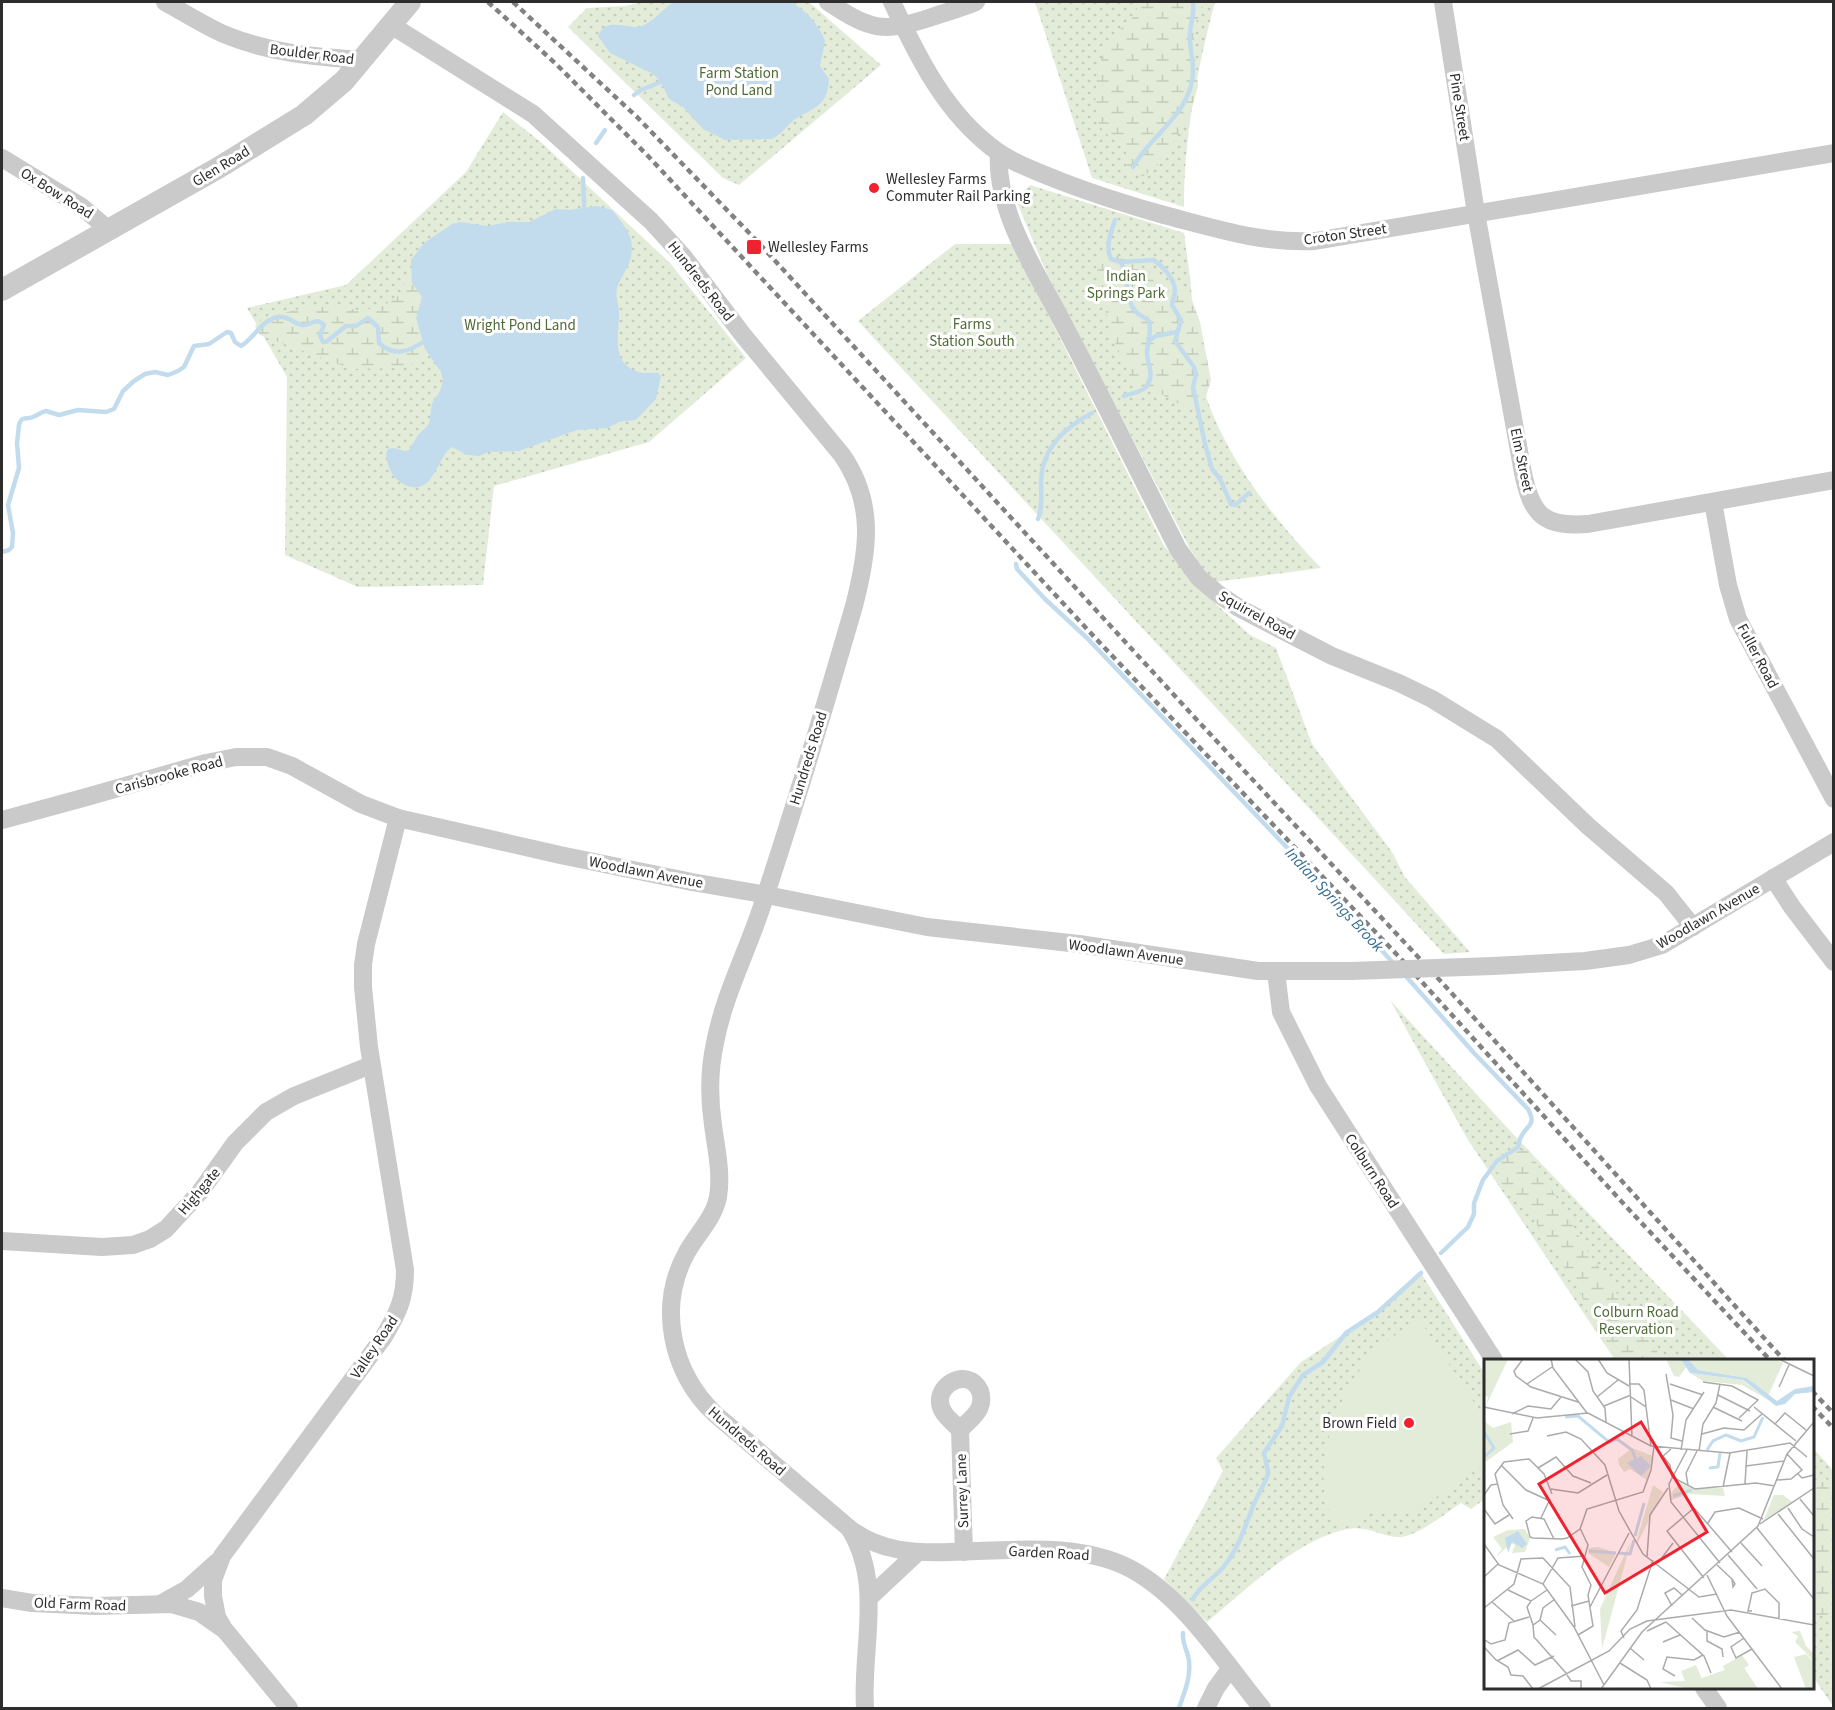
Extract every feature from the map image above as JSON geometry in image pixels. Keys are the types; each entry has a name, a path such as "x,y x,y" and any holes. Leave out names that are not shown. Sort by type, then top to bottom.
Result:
{"street":[{"name":"Boulder Road","path":"165,2 218,31 262,47 291,54 362,60"},
{"name":"Glen Road","path":"2,290 218,168 292,123 335,89 410,2"},
{"path":"828,2 868,24 889,27 903,26 976,2"},
{"name":"Croton Street","path":"892,2 929,72 950,103 975,133 999,153 1023,167 1112,200 1223,230 1271,240 1315,240 1833,153"},
{"name":"Pine Street","path":"1443,2 1476,213"},
{"name":"Hundreds Road","path":"391,25 532,114 656,226 683,256 739,330 838,450 856,479 864,504 866,529 859,584 766,895 729,991 715,1043 710,1096 719,1174 718,1196 713,1212 690,1245 678,1270 671,1303 671,1329 683,1369 701,1399 715,1414 849,1528 864,1557 869,1598 865,1708"},
{"name":"Squirrel Road","path":"999,153 999,176 1003,196 1041,285 1064,324 1182,555 1198,578 1223,598 1249,613 1332,656 1399,682 1489,733 1511,750 1588,826 1666,892 1693,927"},
{"name":"Ox Bow Road","path":"2,158 82,207 110,230"},
{"name":"Elm Street","path":"1476,213 1527,493 1536,510 1549,521 1566,526 1588,524 1833,480"},
{"name":"Fuller Road","path":"1713,502 1730,594 1738,619 1833,799"},
{"name":"Carisbrooke Road","path":"2,820 206,763 250,756 279,760 351,799 398,818"},
{"name":"Woodlawn Avenue","path":"398,818 569,857 927,927 1078,944 1240,969 1276,972 1351,972 1494,966 1585,961 1629,955 1662,945 1833,842"},
{"name":"Valley Road","path":"289,1708 224,1629 215,1612 213,1591 215,1570 222,1556 383,1338 401,1305 405,1289 405,1270 371,1065 365,1016 363,965 366,944 398,818"},
{"path":"1773,878 1833,962"},
{"name":"Colburn Road","path":"1276,972 1278,999 1283,1019 1318,1086 1493,1359"},
{"name":"Highgate","path":"2,1241 102,1247 133,1245 150,1239 166,1229 200,1192 240,1138 266,1112 294,1096 371,1065"},
{"name":"Surrey Lane","path":"960,1430 964,1552"},
{"name":"Garden Road","path":"849,1528 868,1541 916,1553 1068,1551 1091,1554 1113,1561 1139,1574 1169,1598 1193,1622 1262,1708"},
{"path":"869,1598 916,1553"},
{"name":"Old Farm Road","path":"160,1604 175,1598 192,1585 222,1556"},
{"name":"Old Farm Road","path":"2,1598 32,1603 102,1606 172,1604 203,1614 224,1629"},
{"path":"1206,1708 1215,1688 1230,1669"},
{"path":"1705,1689 1718,1708"}],"green space":[{"name":"Farm Station Pond Land","path":"642,2 809,2 881,65 739,185 723,178 568,27 587,8 625,6"},
{"path":"1035,2 1215,2 1189,129 1184,207 1092,178"},
{"path":"1137,2 1205,2 1194,27 1198,86 1191,111 1168,152 1156,167 1142,177 1127,171 1126,153 1121,145 1102,130 1096,104 1097,78 1104,53 1115,34 1134,17"},
{"name":"Wright Pond Land","path":"503,112 542,143 670,263 746,358 649,442 494,486 483,585 358,587 285,555 287,377 247,308 346,285 466,172"},
{"name":"Indian Springs Park","path":"1030,185 1184,233 1191,285 1195,358 1217,423 1230,450 1263,500 1321,568 1215,582 1203,569 1190,549 1047,274 1016,200"},
{"name":"Farms Station South","path":"955,244 1016,244 1031,280 1163,544 1195,585 1250,635 1276,648 1312,744 1392,852 1405,877 1470,952 1444,954 858,321"},
{"path":"1106,250 1161,278 1191,297 1200,322 1211,380 1206,397 1190,410 1161,394 1145,391 1131,379 1111,333 1102,298 1096,262 1098,255"},
{"path":"411,272 413,283 422,297 419,327 429,356 402,368 352,369 260,335 255,326 263,318 308,307 339,307 358,310 380,308 398,296"},
{"name":"Colburn Road Reservation","path":"1390,1000 1514,1135 1728,1359 1614,1359 1468,1140"},
{"path":"1526,1148 1529,1150 1587,1250 1662,1359 1616,1359 1592,1324 1581,1294 1524,1204 1500,1182 1496,1171 1503,1157"},
{"path":"1421,1273 1484,1372 1484,1500 1471,1509 1461,1503 1432,1523 1401,1537 1360,1528 1343,1530 1325,1536 1271,1568 1207,1622 1164,1579 1223,1471 1216,1458 1301,1362 1378,1312"},
{"name":"Brown Field","path":"1419,1319 1484,1417 1484,1465 1416,1511 1375,1511 1340,1530 1333,1520 1326,1501 1324,1463 1328,1442 1351,1383 1375,1352 1396,1334"},
{"path":"1814,1449 1833,1470 1833,1706 1814,1678"},
{"path":"1826,1479 1833,1484 1833,1614 1814,1616 1814,1488"}],"water":[{"name":"Farm Station Pond Land","path":"673,2 791,2 816,24 825,41 820,66 829,79 826,96 818,106 794,120 772,139 725,140 703,129 683,107 669,99 661,82 653,74 610,53 598,36 606,26 642,26"},
{"path":"597,206 612,210 630,236 631,257 616,292 619,312 618,347 623,362 630,368 641,373 658,373 661,376 656,399 636,420 618,422 608,428 577,430 519,451 488,452 479,456 467,455 452,447 427,483 420,487 411,487 400,482 390,469 386,453 388,449 393,448 409,450 418,435 429,424 432,403 443,381 441,372 425,349 416,318 422,297 412,283 411,260 424,243 452,224 460,222 488,226 508,222 529,222 556,209 568,210"}],"waterway":[{"name":"Indian Springs Brook","path":"1133,167 1179,111 1186,99 1193,70 1190,46 1193,2"},
{"path":"634,95 661,82"},
{"path":"596,143 605,130"},
{"path":"583,178 584,207"},
{"name":"Indian Springs Brook","path":"1115,220 1109,240 1109,254 1111,259 1121,262 1130,302 1137,313 1149,321 1150,326 1147,354 1151,375 1149,383 1141,391 1124,396"},
{"path":"1121,262 1153,260 1170,277 1175,291 1172,305 1181,320 1175,341 1194,367 1196,374 1193,387 1212,469 1220,479 1231,504 1235,505 1249,493"},
{"path":"2,552 12,547 13,533 8,505 19,468 17,443 19,425 23,419 46,411 59,415 78,410 106,412 114,409 123,391 145,374 155,372 168,375 184,367 194,346 209,344 227,332 231,333 235,342 241,346 264,324 274,318 286,318 302,325 321,322 324,325 320,335 323,342 346,326 356,326 368,318 378,327 379,343 390,350 401,352 423,342"},
{"path":"1150,340 1156,336 1176,332"},
{"name":"Indian Springs Brook","path":"1038,519 1041,505 1042,470 1050,449 1072,425 1092,413"},
{"name":"Indian Springs Brook","path":"1016,564 1017,569 1045,599 1087,638 1320,882 1394,964"},
{"name":"Indian Springs Brook","path":"1404,974 1474,1053 1528,1109 1532,1119 1520,1138 1518,1147 1497,1161 1483,1180 1468,1227 1441,1253"},
{"name":"Indian Springs Brook","path":"1193,1599 1225,1565 1238,1544 1267,1477 1264,1453 1282,1426 1289,1397 1303,1375 1323,1362 1346,1333 1378,1312 1421,1273"},
{"name":"Indian Springs Brook","path":"1179,1708 1189,1673 1183,1633"}],"railway":[{"path":"488,2 555,63 649,157 1100,643 1402,960 1621,1201 1769,1359"},
{"path":"513,2 637,117 755,239 1447,988 1783,1359"},
{"path":"1814,1393 1834,1414"},
{"path":"1814,1408 1834,1429"}],"place":[{"name":"Wellesley Farms Commuter Rail Parking","path":"874,188"},
{"name":"Wellesley Farms","path":"754,247"},
{"name":"Brown Field","path":"1409,1423"}]}
